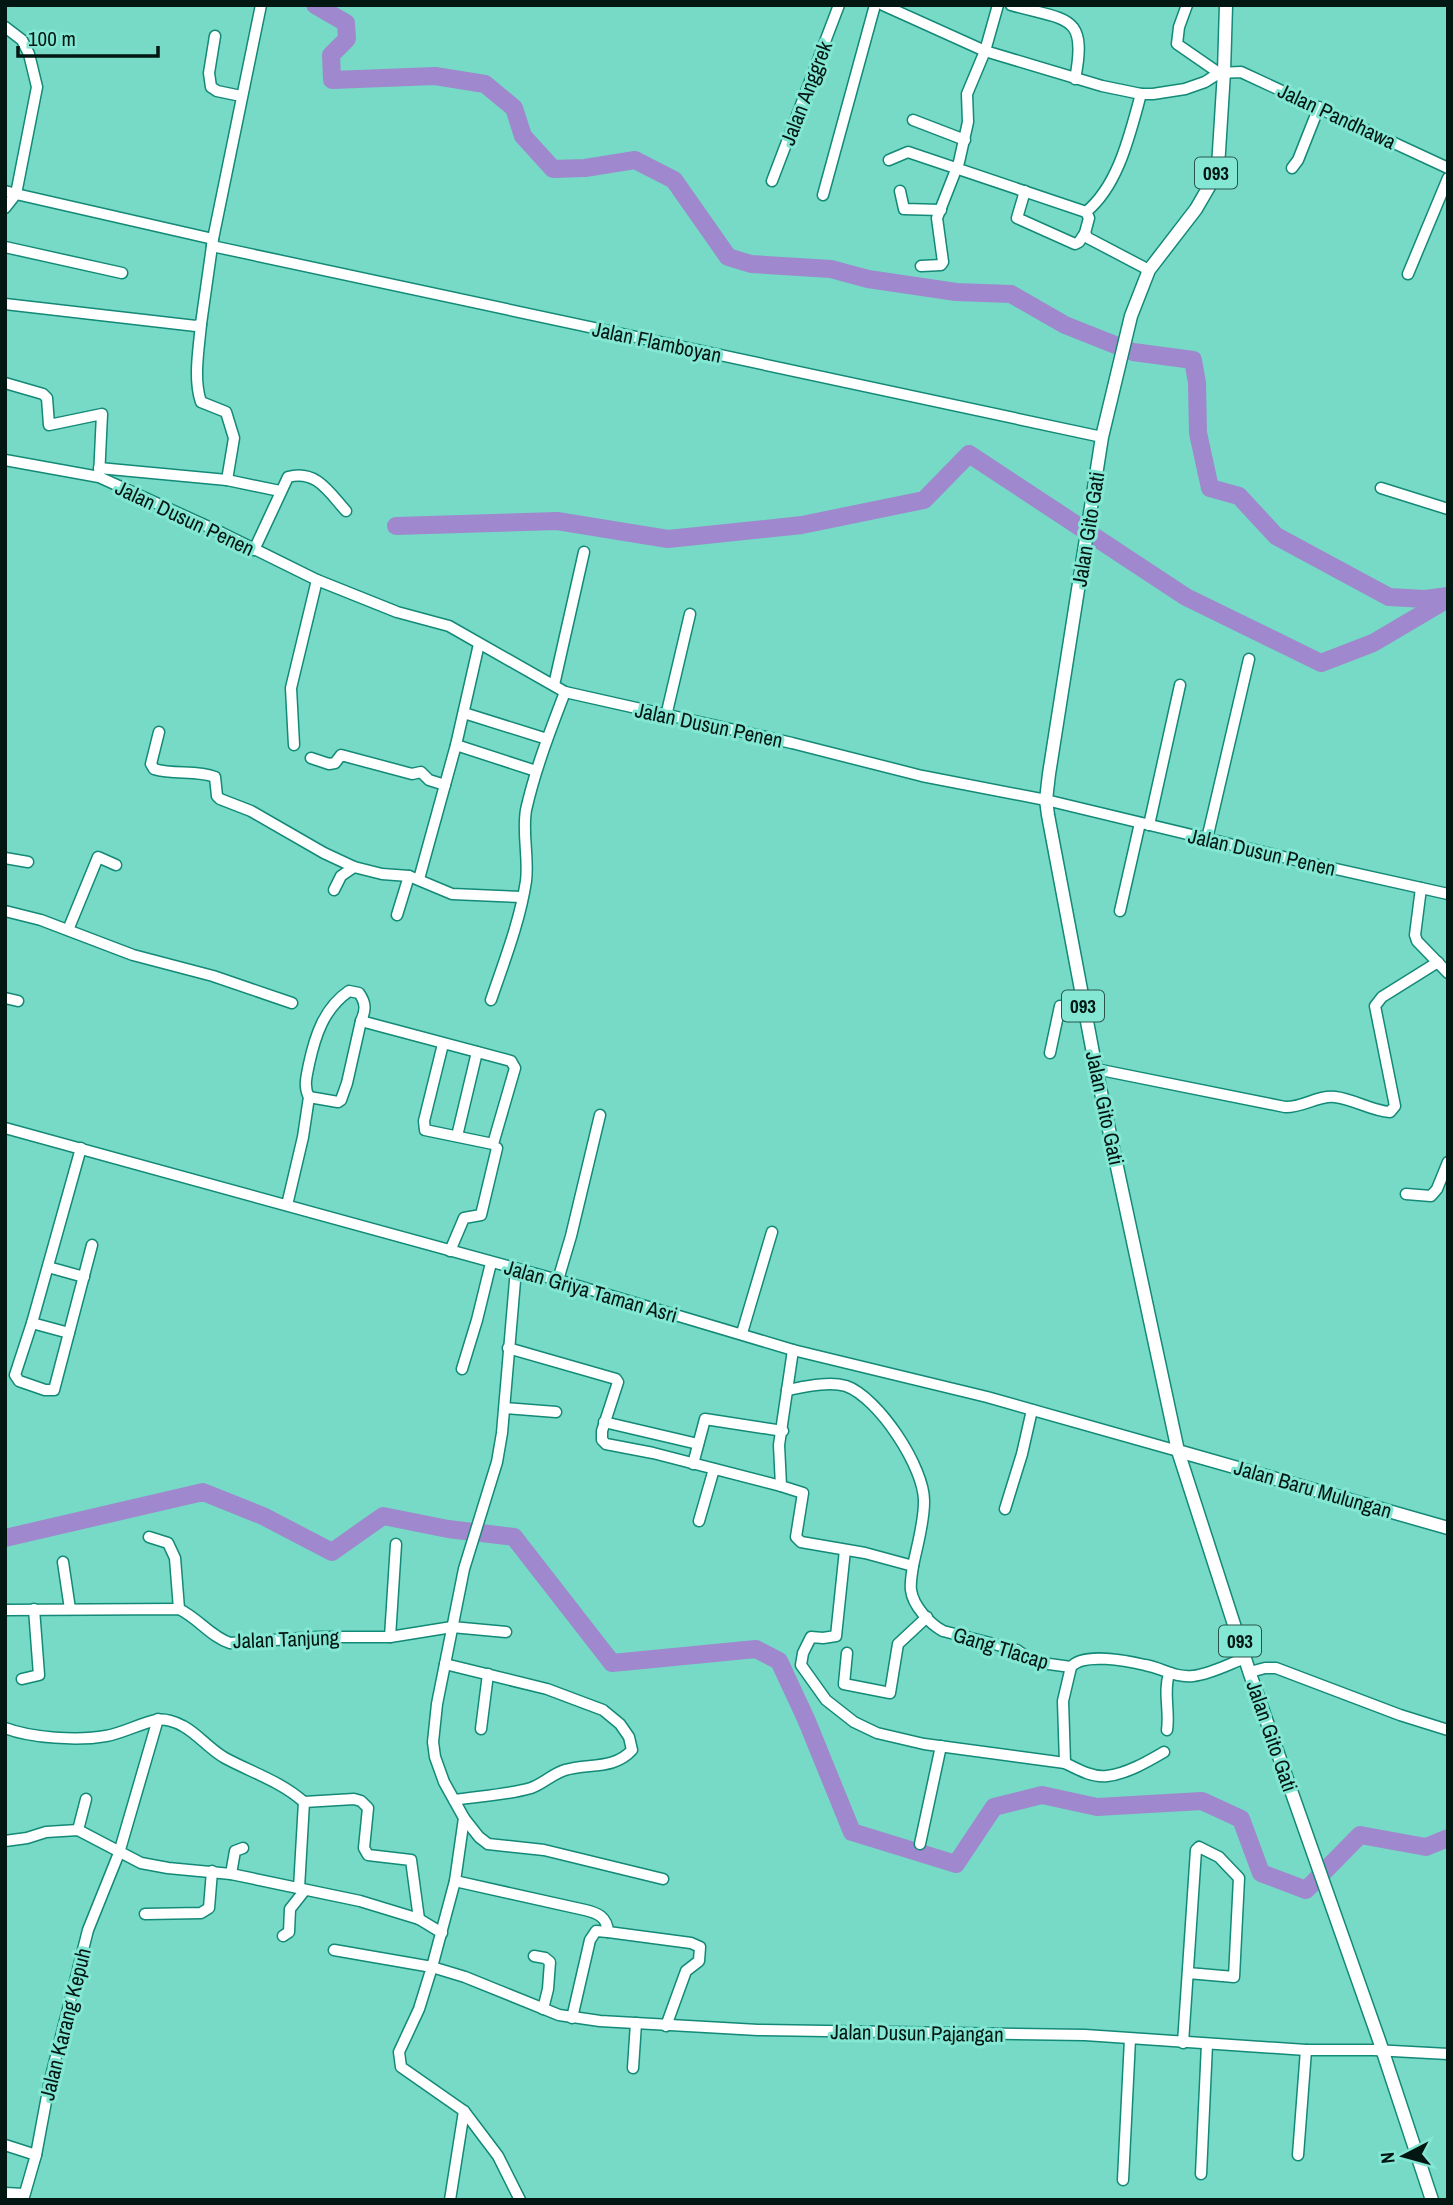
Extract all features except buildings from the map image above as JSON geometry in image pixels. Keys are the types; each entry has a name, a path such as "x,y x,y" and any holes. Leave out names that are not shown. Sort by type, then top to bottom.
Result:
{"main road":[{"name":"Jalan Gito Gati","path":"1226,5 1220,156 1214,178 1196,209 1149,270 1131,316 1102,437 1046,800 1084,1010 1178,1451 1245,1658 1432,2200"},
{"name":"Jalan Baru Mulungan","path":"1178,1451 1448,1528"}],"street":[{"path":"227,480 234,438 226,412 199,399 201,324 212,242 261,5"},
{"name":"Jalan Anggrek","path":"772,181 839,5"},
{"path":"823,195 875,5"},
{"path":"883,5 985,51 1075,79 1141,94 1185,89 1222,72 1177,44 1179,27 1187,5"},
{"path":"921,266 941,265 943,262 936,221 965,140 967,94 985,51 998,5"},
{"path":"1011,5 1064,20 1075,28 1080,38 1080,51 1075,79"},
{"path":"5,27 22,40 29,54 37,87 5,208"},
{"path":"215,36 209,73 211,87 217,91 241,96"},
{"name":"Jalan Pandhawa","path":"1222,72 1241,72 1448,168"},
{"path":"1086,212 1096,204 1113,177 1141,94"},
{"path":"1292,168 1298,160 1319,107"},
{"path":"913,120 965,140"},
{"path":"889,160 908,152 957,167 1026,191 1086,212 1089,218 1079,242 1075,244 1017,218 1026,191"},
{"path":"1408,274 1448,178"},
{"path":"900,191 904,209 941,209"},
{"name":"Jalan Flamboyan","path":"11,192 212,242 1102,437"},
{"path":"1085,233 1088,238 1149,270"},
{"path":"5,247 122,273"},
{"path":"5,304 196,326 201,324"},
{"path":"5,383 47,397 49,425 97,414 102,418 99,472 227,480 280,491"},
{"name":"Jalan Dusun Penen","path":"5,460 99,472 317,580 397,612 449,626 565,692 792,743 922,776 1046,800 1448,894"},
{"path":"254,550 288,477 302,474 319,481 346,511"},
{"path":"1381,488 1448,509"},
{"path":"554,684 584,552"},
{"path":"294,745 291,688 317,580"},
{"path":"666,716 690,614"},
{"path":"397,915 414,878 444,786 479,644"},
{"path":"1207,839 1249,659"},
{"path":"1120,911 1180,685"},
{"path":"491,1000 522,897 527,863 524,823 536,771 565,692"},
{"path":"464,713 547,739"},
{"path":"159,732 151,764 154,769 215,777 217,796 220,799 251,811 354,867 414,878 452,894 522,897"},
{"path":"456,745 536,771"},
{"path":"311,758 329,764 335,763 341,755 412,774 421,772 429,780 444,786"},
{"path":"68,930 97,857 116,865"},
{"path":"5,858 28,862"},
{"path":"334,890 341,876 354,867"},
{"path":"1421,888 1415,935 1421,946 1448,973"},
{"path":"5,911 41,920 133,955 213,976 292,1003"},
{"path":"1096,1069 1284,1107 1293,1108 1336,1097 1390,1112 1395,1106 1375,1006 1382,997 1438,962"},
{"path":"287,1205 303,1137 309,1097 305,1091 306,1079 314,1040 327,1013 340,997 349,991 359,993 365,1001 365,1012 341,1100 309,1097"},
{"path":"5,998 18,1001"},
{"path":"1050,1053 1060,1006 1084,1010"},
{"path":"361,1021 508,1060 514,1064 494,1144 425,1130 443,1044"},
{"path":"457,1136 477,1052"},
{"path":"558,1280 600,1115"},
{"name":"Jalan Griya Taman Asri","path":"5,1128 491,1264 558,1280 793,1350 1032,1410 1178,1451"},
{"path":"81,1148 15,1375 19,1381 45,1390 54,1390 92,1245"},
{"path":"450,1251 464,1218 481,1215 497,1149"},
{"path":"1406,1194 1431,1196 1437,1189 1448,1163"},
{"path":"741,1333 772,1233"},
{"path":"462,1369 491,1264"},
{"path":"48,1267 84,1277"},
{"path":"516,1269 505,1408 497,1462 464,1569 437,1704 433,1741 441,1774 454,1800 464,1818 488,1844 544,1850 663,1879"},
{"path":"32,1323 69,1333"},
{"path":"508,1348 616,1380 618,1382 604,1422 602,1440 606,1444 653,1453 803,1493 796,1537 801,1542 865,1553 913,1566"},
{"path":"780,1486 779,1445 793,1350"},
{"name":"Gang Tlacap","path":"787,1390 845,1386 867,1402 905,1445 918,1472 924,1503 911,1590 918,1606 934,1626 943,1631 1017,1650 1034,1662 1071,1667 1080,1660 1102,1659 1146,1665 1169,1674 1194,1676 1245,1658"},
{"path":"505,1408 556,1412"},
{"path":"1004,1509 1022,1454 1032,1410"},
{"path":"693,1464 704,1420 707,1418 783,1431"},
{"path":"604,1422 698,1444"},
{"path":"699,1521 714,1469"},
{"path":"5,1610 179,1609 175,1558 168,1543 149,1537"},
{"path":"390,1637 396,1544"},
{"path":"845,1550 836,1636 811,1637 803,1653 802,1669 826,1700 854,1722 877,1733 941,1746 1065,1763 1083,1772 1106,1777 1164,1752"},
{"path":"63,1562 70,1609"},
{"path":"22,1679 39,1675 34,1609"},
{"name":"Jalan Tanjung","path":"179,1609 194,1616 219,1640 230,1643 286,1638 390,1637 452,1628 506,1632"},
{"path":"847,1653 844,1684 890,1693 898,1644 928,1617"},
{"path":"445,1664 547,1689 603,1710 620,1724 629,1737 632,1750 626,1756 606,1765 555,1773 534,1787 454,1800"},
{"path":"1065,1763 1062,1714 1071,1667"},
{"path":"1250,1672 1276,1668 1400,1715 1448,1730"},
{"path":"481,1730 488,1674"},
{"path":"1167,1730 1169,1710 1166,1685 1169,1674"},
{"path":"5,1728 16,1733 50,1737 94,1738 158,1720 185,1726 208,1747 287,1787 304,1802 354,1799 361,1801 368,1808 364,1848 368,1855 411,1860 414,1866 419,1919"},
{"name":"Jalan Karang Kepuh","path":"24,2197 88,1930 119,1853 158,1720"},
{"path":"920,1844 941,1746"},
{"path":"78,1830 86,1799"},
{"path":"283,1936 289,1932 290,1909 302,1889 304,1802"},
{"path":"464,1818 455,1881 442,1933 419,2009 398,2059 407,2072 464,2111 498,2156 520,2200"},
{"path":"5,1841 46,1832 78,1830 141,1863 231,1874 382,1907 419,1919 442,1933"},
{"path":"1183,2043 1196,1850 1199,1847 1219,1857 1239,1878 1234,1977 1188,1973"},
{"path":"231,1874 236,1851 243,1848"},
{"path":"145,1914 201,1913 209,1908 212,1871"},
{"path":"455,1881 595,1913 608,1923 608,1932"},
{"path":"572,2018 590,1940 596,1931 608,1932 691,1943 700,1947 699,1961 686,1971 666,2026"},
{"name":"Jalan Dusun Pajangan","path":"334,1950 432,1968 465,1977 572,2018 636,2024 758,2030 1085,2035 1306,2050 1382,2050 1448,2054"},
{"path":"534,1956 550,1962 543,2009"},
{"path":"633,2068 636,2024"},
{"path":"1123,2180 1130,2039"},
{"path":"1201,2174 1207,2044"},
{"path":"1298,2155 1306,2050"},
{"path":"450,2200 464,2111"},
{"path":"5,2146 36,2155"},
{"path":"5,2193 24,2197"}],"waterway":[{"path":"315,5 346,23 347,39 331,55 332,80 435,76 485,84 514,108 523,136 553,169 585,168 635,160 674,180 728,257 751,264 831,269 868,279 956,292 1011,294 1065,325 1133,352 1193,360 1197,383 1198,433 1210,488 1239,496 1276,536 1389,597 1425,599 1448,596"},
{"path":"396,526 557,521 668,539 802,525 924,500 969,454 1186,597 1321,663 1373,643 1446,600"},
{"path":"5,1538 203,1492 263,1516 332,1552 383,1516 448,1529 514,1537 612,1663 756,1649 779,1661 852,1832 956,1864 994,1807 1042,1795 1097,1807 1202,1801 1241,1819 1261,1873 1306,1890 1360,1835 1426,1847 1448,1838"}]}
